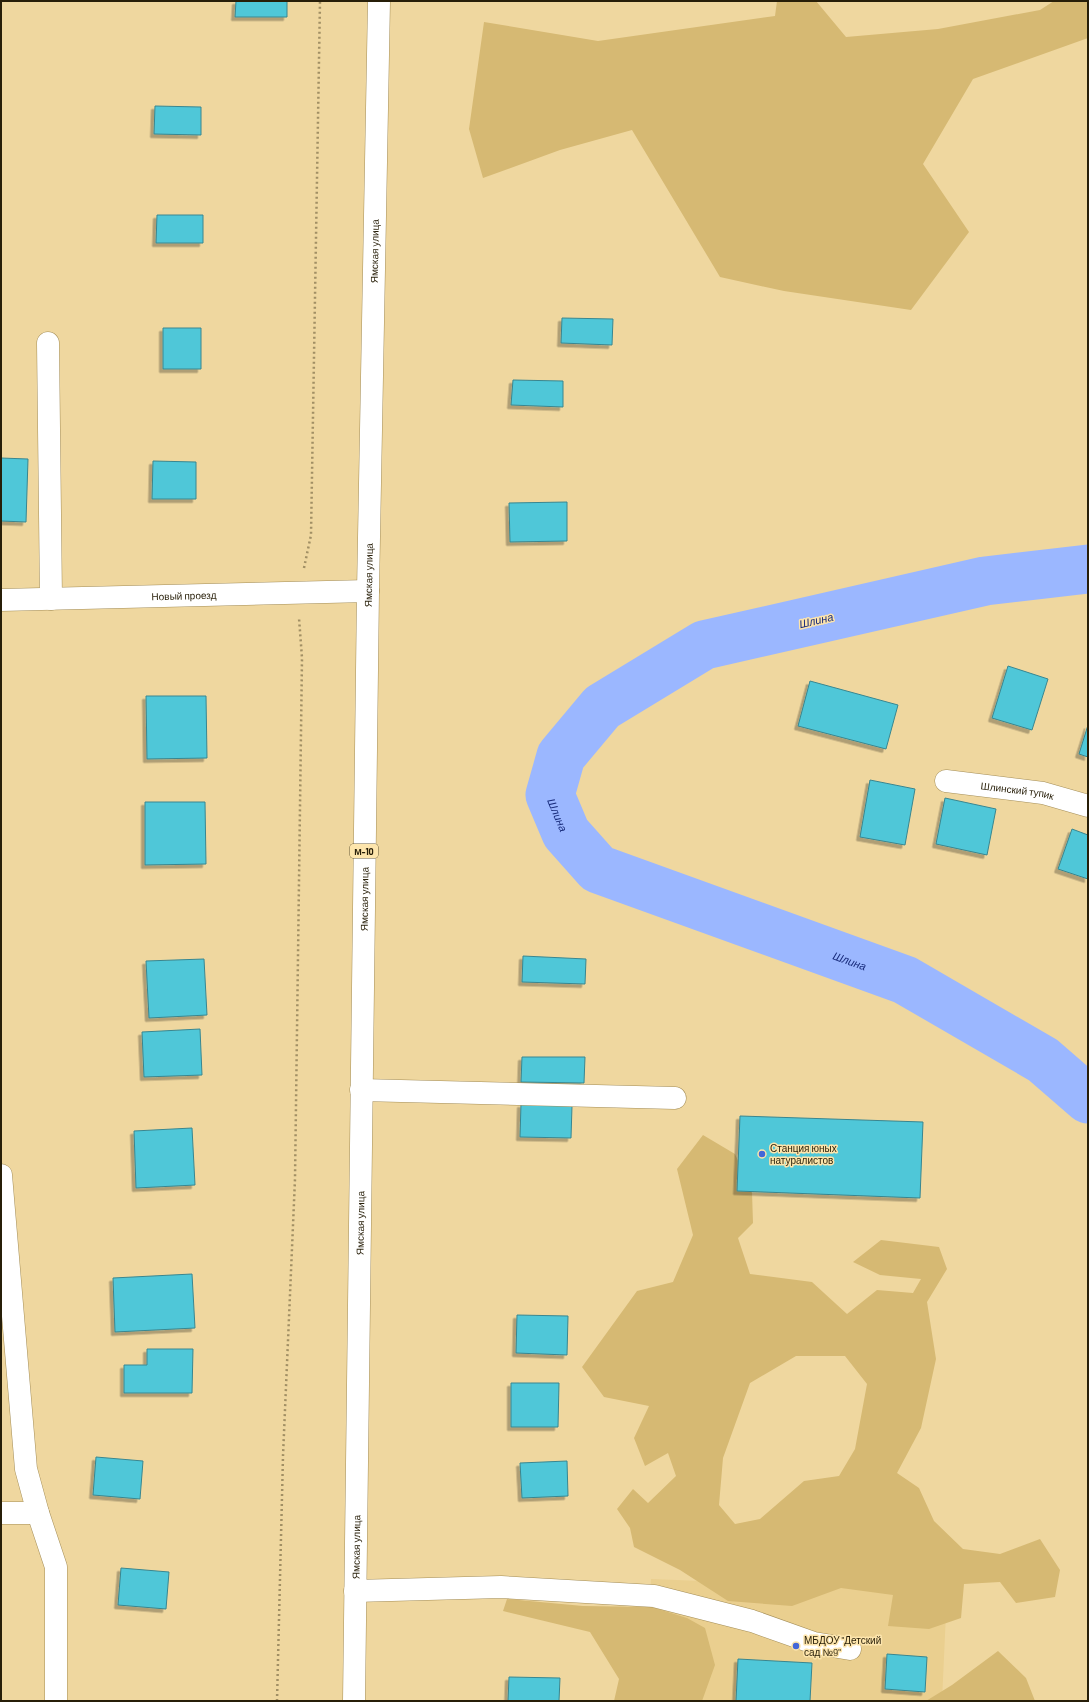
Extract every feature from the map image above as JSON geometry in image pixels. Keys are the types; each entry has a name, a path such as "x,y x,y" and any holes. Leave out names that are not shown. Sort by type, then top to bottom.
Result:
{"main road":[{"name":"Ямская улица","path":"354,1701 368,591 379,1"},
{"path":"48,343 51,599"},
{"name":"Новый проезд","path":"1,600 368,591"},
{"name":"Шлинский тупик","path":"946,781 1043,793 1088,806"},
{"path":"361,1090 674,1098"},
{"path":"1,1175 26,1469 38,1513 56,1567 56,1701"},
{"path":"1,1513 38,1513"},
{"path":"355,1591 501,1587 654,1596 752,1621 814,1643 850,1649"}],"path":[{"path":"277,1701 283,1456 295,1172 302,666 298,593 311,535 320,1"}],"shaded area":[{"path":"777,1 816,1 846,37 938,29 1040,10 1054,1 1088,1 1088,38 973,79 923,164 969,232 911,310 784,291 720,277 632,130 560,150 483,178 469,129 484,22 598,41 775,16"},
{"path":"703,1135 735,1154 752,1192 753,1223 738,1238 750,1274 812,1282 847,1314 877,1290 913,1293 921,1279 880,1275 853,1262 881,1240 939,1247 947,1269 927,1302 936,1359 921,1428 897,1473 919,1488 934,1521 963,1549 1000,1554 1040,1539 1060,1570 1055,1597 1016,1603 1000,1582 964,1584 961,1618 929,1629 888,1626 893,1595 841,1588 792,1606 728,1601 680,1570 634,1547 630,1528 617,1509 633,1489 648,1503 676,1476 668,1453 645,1466 634,1438 649,1406 604,1397 582,1367 637,1291 673,1282 693,1235 677,1169","holes":["796,1356 845,1356 867,1384 855,1449 839,1476 804,1481 760,1519 735,1524 719,1505 723,1458 750,1383"]},
{"name":"МБДОУ \"Детский сад №9\"","path":"651,1579 947,1591 942,1701 646,1701"},
{"path":"507,1599 583,1606 652,1607 687,1618 705,1628 715,1665 702,1701 614,1701 619,1679 590,1632 503,1611"},
{"path":"998,1651 1026,1678 1035,1701 926,1701 952,1685"}],"building":[{"path":"236,1 287,1 287,17 235,17"},
{"path":"155,106 201,107 201,135 154,134"},
{"path":"157,215 203,215 203,243 156,243"},
{"path":"562,318 613,319 612,345 561,343"},
{"path":"163,328 201,328 201,369 163,369"},
{"path":"513,380 563,381 563,407 511,405"},
{"path":"1,458 28,459 26,522 1,521"},
{"path":"153,461 196,462 196,499 152,499"},
{"path":"567,502 567,541 510,542 509,503"},
{"path":"1008,666 1048,679 1032,730 992,718"},
{"path":"810,681 898,705 886,749 798,726"},
{"path":"146,696 206,696 207,758 147,759"},
{"path":"1088,725 1088,757 1079,754"},
{"path":"870,780 915,789 905,845 860,837"},
{"path":"945,798 996,809 987,855 936,844"},
{"path":"145,802 205,802 206,864 145,865"},
{"path":"1072,829 1088,835 1088,879 1058,869"},
{"path":"523,956 586,959 585,984 522,982"},
{"path":"204,959 207,1015 149,1018 146,961"},
{"path":"200,1029 202,1075 144,1077 142,1032"},
{"path":"522,1057 585,1057 584,1083 521,1082"},
{"path":"521,1104 572,1106 571,1138 520,1137"},
{"path":"740,1116 923,1122 920,1198 737,1191"},
{"path":"192,1128 195,1185 136,1188 134,1131"},
{"path":"192,1274 195,1328 115,1332 113,1278"},
{"path":"517,1315 568,1316 567,1355 516,1353"},
{"path":"147,1349 193,1349 192,1393 124,1393 124,1365 147,1365"},
{"path":"511,1383 559,1383 558,1427 511,1427"},
{"path":"96,1457 143,1461 140,1499 93,1495"},
{"path":"567,1461 568,1496 522,1498 520,1463"},
{"path":"121,1568 169,1572 166,1609 118,1605"},
{"path":"887,1654 927,1657 925,1692 885,1689"},
{"path":"738,1659 812,1663 810,1701 736,1701"},
{"path":"509,1677 560,1678 559,1701 508,1701"}],"waterway":[{"name":"Шлина","path":"1088,569 985,581 704,645 602,707 561,756 550,795 566,833 598,869 905,980 1043,1060 1088,1099"}],"place":[{"name":"Станция юных натуралистов","path":"762,1154"},
{"name":"МБДОУ \"Детский сад №9\"","path":"796,1646"}]}
